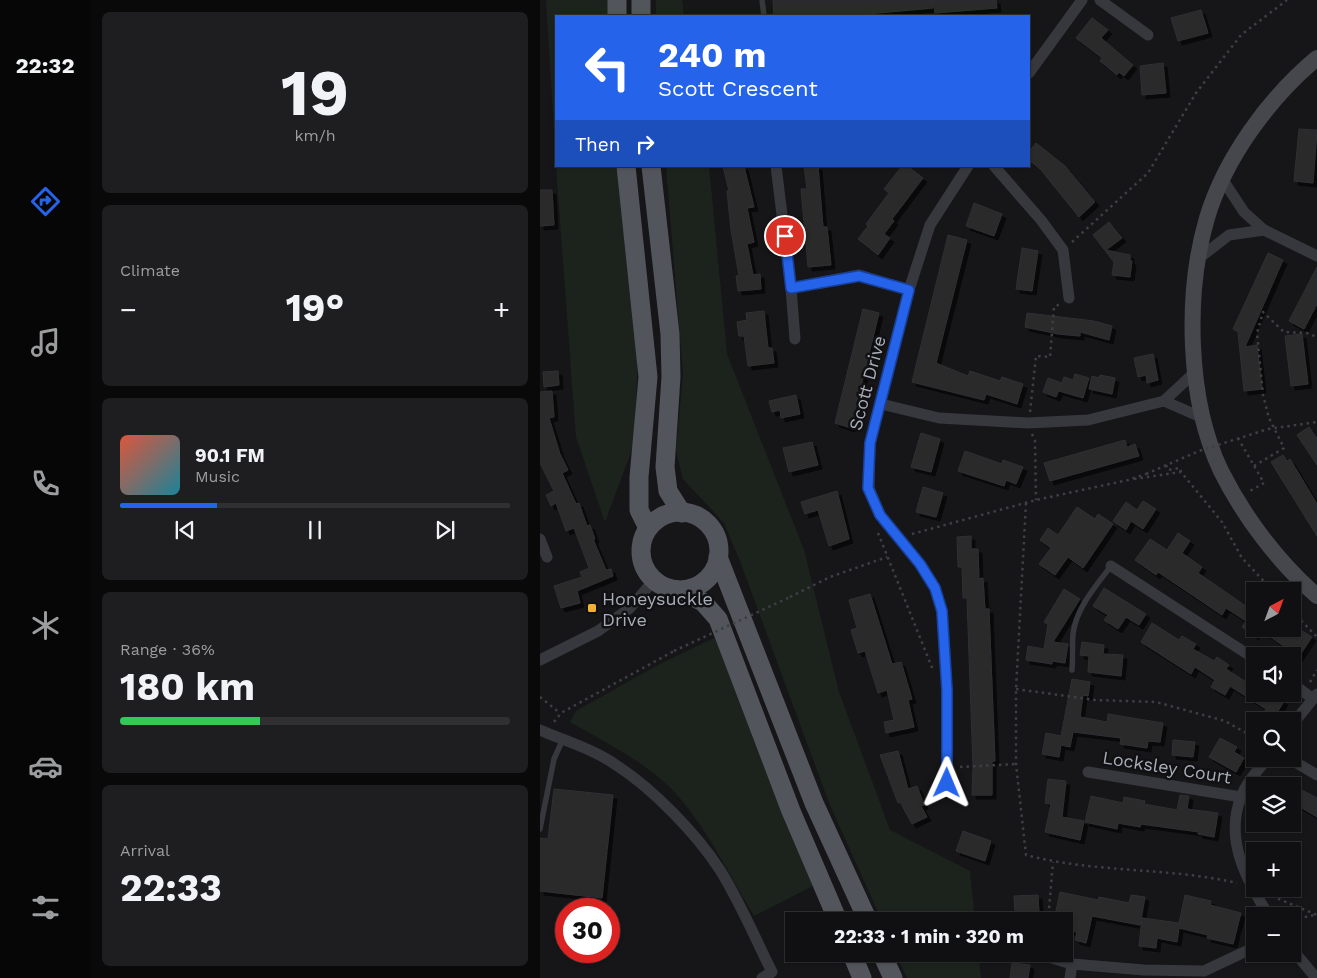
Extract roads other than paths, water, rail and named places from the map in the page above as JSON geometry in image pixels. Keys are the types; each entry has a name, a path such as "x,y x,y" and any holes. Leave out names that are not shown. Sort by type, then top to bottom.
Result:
{"main road":[{"path":"617,0 617,15"},
{"path":"641,0 641,15"},
{"path":"626,167 648,377 639,485 639,510 648,528"},
{"path":"651,167 670,334 671,377 665,468 668,491 682,513"},
{"path":"678,590 700,585 715,568 718,557 718,546 710,527 692,514 669,514 657,520 648,528 643,538 642,561 654,580 665,588 678,590 703,602 718,619 791,811 834,912"},
{"path":"718,557 814,803 864,912"},
{"path":"855,962 862,978"},
{"path":"886,962 893,978"}],"street":[{"path":"1032,60 1082,0"},
{"path":"1100,0 1148,35"},
{"path":"1317,58 1293,78 1264,112 1222,180 1207,218 1198,259 1192,320 1194,373 1203,418 1220,470 1252,524 1301,582 1317,596"},
{"path":"776,167 791,288 795,339"},
{"name":"Scott Drive","path":"947,783 947,690 942,611 935,588 920,564 880,515 868,488 870,443 909,290 930,224 967,167"},
{"path":"995,167 1063,250 1069,298"},
{"path":"1222,180 1244,212 1264,230 1317,256"},
{"path":"1198,259 1229,235 1264,230"},
{"path":"791,288 859,276 909,290"},
{"path":"881,404 939,418 1028,424 1088,420 1164,402 1194,373"},
{"path":"1164,402 1203,418"},
{"path":"540,540 547,558"},
{"path":"1111,566 1246,653"},
{"path":"540,659 598,631 630,608 654,580"},
{"path":"1301,688 1315,697 1301,715"},
{"path":"543,731 617,765 674,814 720,870 767,975"},
{"path":"1301,766 1317,775"},
{"path":"1261,767 1241,796 1235,820 1236,849 1250,886 1263,907"},
{"name":"Locksley Court","path":"1088,772 1241,796"},
{"path":"1065,962 1144,970 1204,971 1246,951"},
{"path":"1301,960 1316,978"},
{"path":"1070,978 1072,964"}],"lane":[{"path":"762,0 764,15"},
{"path":"1072,670 1073,634 1076,620 1091,592 1111,566"},
{"path":"540,829 554,759 562,739"}],"place":[{"name":"Honeysuckle Drive","path":"592,608"}]}
